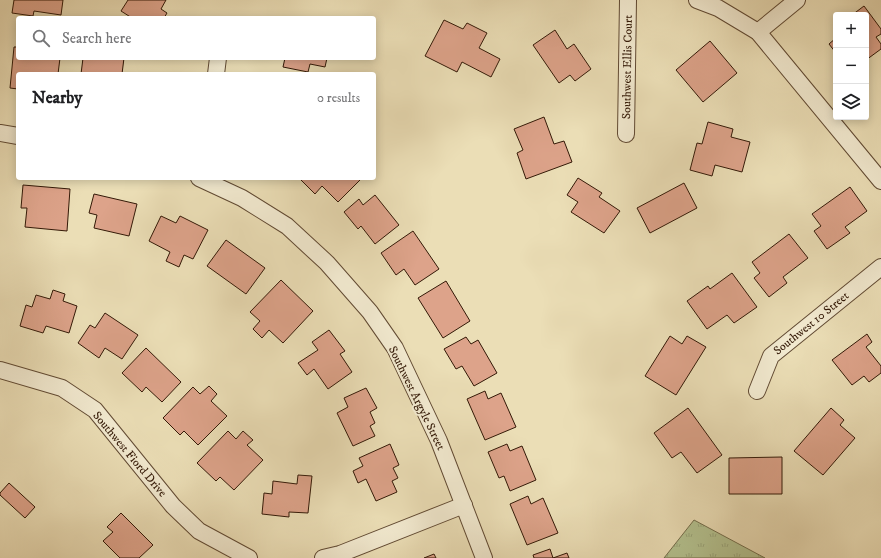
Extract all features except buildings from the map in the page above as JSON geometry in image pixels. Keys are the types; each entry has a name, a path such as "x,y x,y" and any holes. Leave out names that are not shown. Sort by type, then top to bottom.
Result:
{"street":[{"name":"Southwest Ellis Court","path":"626,134 628,0"},
{"path":"697,0 718,8 758,32 881,181"},
{"path":"758,32 797,0"},
{"path":"216,72 218,60"},
{"path":"0,133 16,136"},
{"name":"Southwest Argyle Street","path":"203,180 242,198 287,226 327,263 370,312 395,348 439,441 484,558"},
{"name":"Southwest 10 Street","path":"757,390 771,356 881,267"},
{"name":"Southwest Fiord Drive","path":"0,370 62,388 95,410 173,506 199,532 249,558"},
{"path":"323,558 340,554 464,505"}],"green space":[{"path":"694,520 765,558 664,558"}]}
